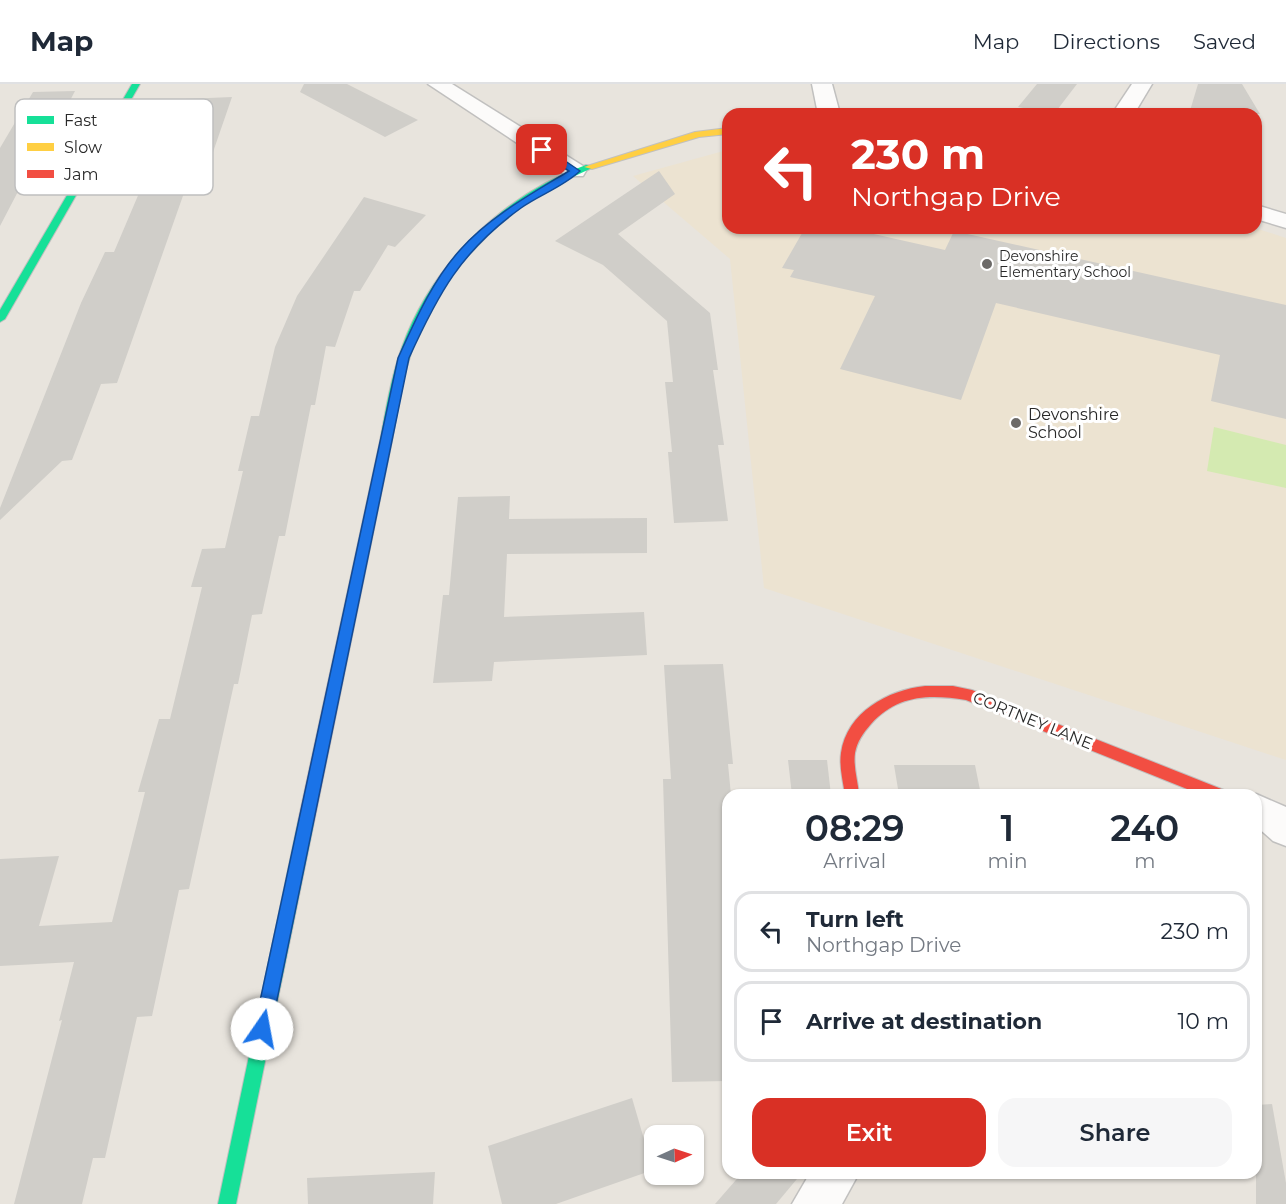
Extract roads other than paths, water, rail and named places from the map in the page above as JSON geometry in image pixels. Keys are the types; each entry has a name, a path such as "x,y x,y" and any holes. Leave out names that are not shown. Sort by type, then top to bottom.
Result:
{"street":[{"path":"127,99 136,84"},
{"path":"438,84 575,171"},
{"path":"822,84 828,108"},
{"path":"1128,108 1142,84"},
{"path":"227,1204 403,358 428,304 464,252 517,206 575,171 698,134 722,132"},
{"path":"0,319 72,195"},
{"path":"1262,214 1286,221"},
{"name":"CORTNEY LANE","path":"851,789 848,756 855,734 868,715 887,701 909,691 938,689 968,694 1204,789"},
{"path":"1262,812 1286,829"},
{"path":"815,1204 833,1179"}],"place":[{"name":"Devonshire Elementary School","path":"987,264"},
{"name":"Devonshire School","path":"1016,423"}]}
